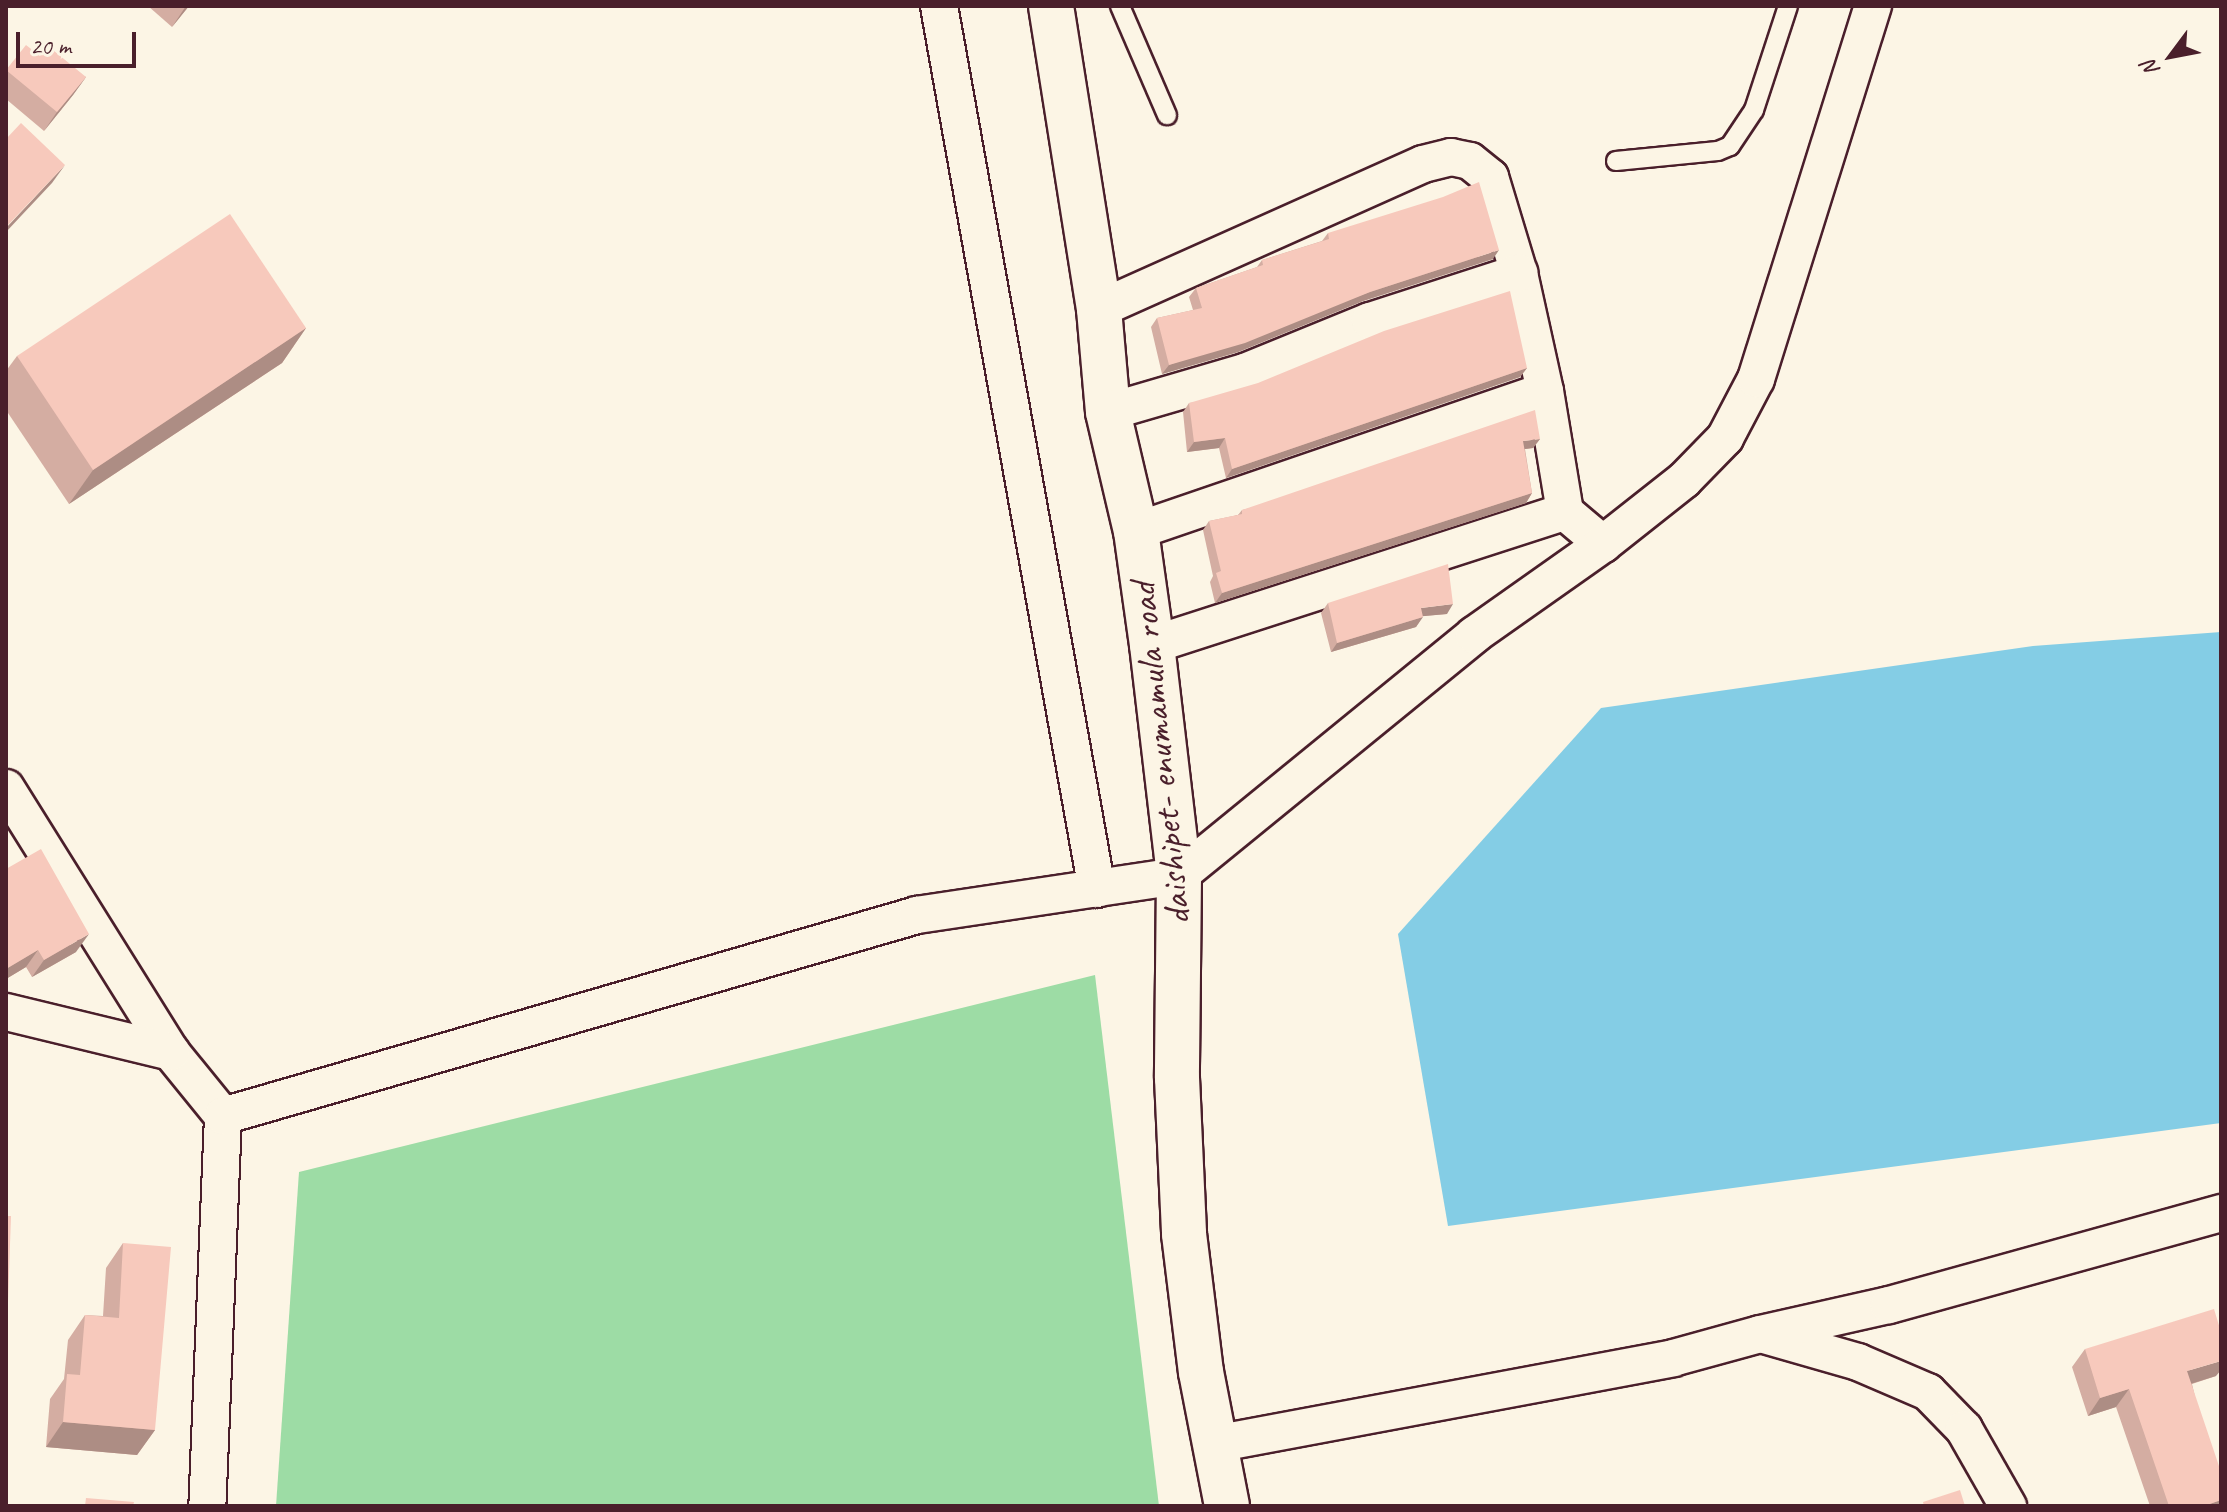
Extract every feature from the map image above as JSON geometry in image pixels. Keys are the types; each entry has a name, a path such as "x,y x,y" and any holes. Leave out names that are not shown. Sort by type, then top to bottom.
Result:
{"street":[{"path":"939,6 1097,889"},
{"name":"daishipet- enumamula road","path":"1051,6 1099,309 1108,412 1136,531 1152,645 1179,876 1177,1078 1184,1234 1201,1372 1227,1506"},
{"path":"223,1116 917,915 1179,876 1452,652 1603,544 1684,480 1725,438 1756,379 1873,6"},
{"path":"1099,309 1423,164 1451,157 1470,161 1490,177 1519,273 1545,391 1565,512 1603,544"},
{"path":"1108,412 1245,372 1370,321 1519,273"},
{"path":"1136,531 1545,391"},
{"path":"1152,645 1565,512"},
{"path":"6,788 171,1052 223,1116 207,1506"},
{"path":"6,1012 171,1052"},
{"path":"1215,1444 1673,1358 1760,1334 1889,1305 2221,1213"},
{"path":"1760,1334 1858,1362 1928,1392 1964,1429 2008,1506"}],"lane":[{"path":"1120,6 1167,115"},
{"path":"1616,161 1718,151 1730,146 1754,110 1788,6"}],"green space":[{"path":"1095,975 1159,1506 276,1506 299,1172"}],"water":[{"path":"2221,632 2221,1123 1448,1226 1398,934 1601,708 2033,646"}],"building":[{"path":"26,45 40,56 48,46 86,77 57,112 6,70"},
{"path":"21,123 65,165 7,226 6,139"},
{"path":"1479,182 1499,250 1370,292 1245,343 1169,365 1157,318 1202,308 1196,288 1263,265 1262,260 1329,239 1328,233 1443,197"},
{"path":"230,214 306,328 93,470 17,356"},
{"path":"1510,291 1527,368 1232,469 1225,438 1194,442 1189,403 1258,383 1384,331"},
{"path":"1535,410 1540,439 1523,441 1532,493 1222,593 1216,573 1221,571 1209,521 1242,514 1242,510"},
{"path":"1448,564 1453,604 1421,608 1423,617 1337,643 1328,603"},
{"path":"41,849 89,934 44,960 38,950 6,969 6,869"},
{"path":"6,1216 11,1216 6,1360"},
{"path":"123,1243 171,1247 155,1430 63,1422 67,1374 80,1375 85,1315 119,1318"},
{"path":"2214,1309 2221,1332 2221,1361 2187,1371 2221,1472 2221,1500 2204,1506 2169,1506 2129,1389 2100,1398 2085,1349"},
{"path":"1960,1490 1965,1506 1924,1506 1923,1502"},
{"path":"86,1498 134,1502 133,1506 85,1506"}]}
